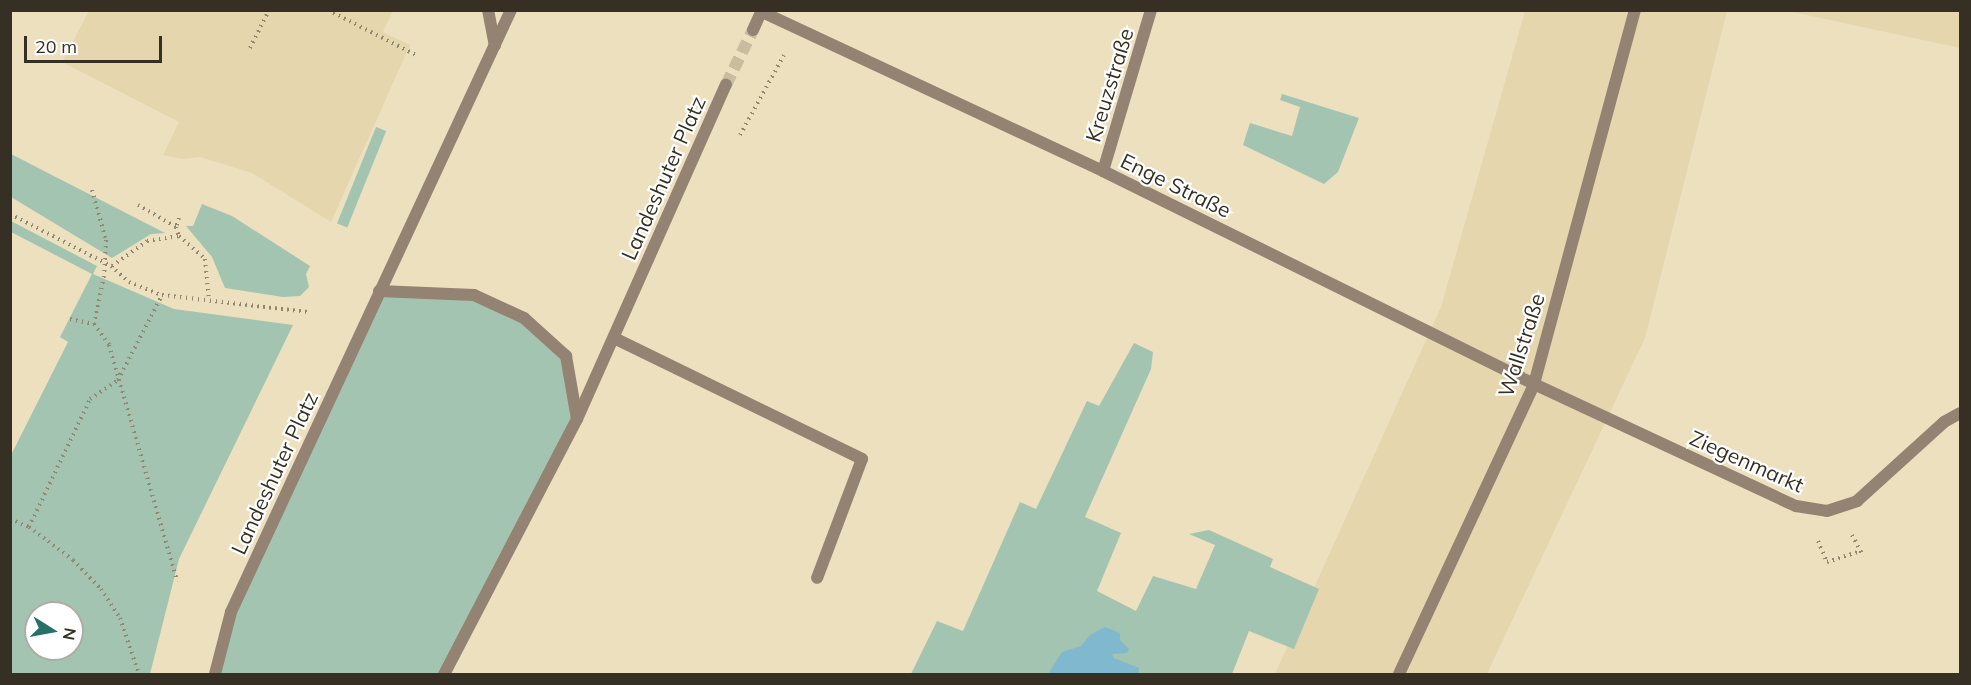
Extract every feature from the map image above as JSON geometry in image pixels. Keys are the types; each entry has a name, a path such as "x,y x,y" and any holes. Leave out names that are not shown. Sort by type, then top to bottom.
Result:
{"street":[{"path":"488,10 495,45"},
{"name":"Landeshuter Platz","path":"215,675 231,612 511,10"},
{"name":"Kreuzstraße","path":"1103,171 1151,10"},
{"name":"Wallstraße","path":"1399,675 1534,384 1635,10"},
{"path":"753,30 762,11"},
{"name":"Enge Straße","path":"762,11 796,30 1103,171 1534,384"},
{"name":"Landeshuter Platz","path":"444,675 577,419 726,85"},
{"path":"379,291 474,295 524,318 566,356 577,419"},
{"path":"614,338 862,459 817,578"},
{"name":"Ziegenmarkt","path":"1534,384 1796,507 1827,510 1857,501 1944,422 1960,413"}],"path":[{"path":"250,48 269,10"},
{"path":"328,10 416,55"},
{"path":"92,190 104,223 104,263 94,324"},
{"path":"138,205 176,227 180,236 205,259 209,300"},
{"path":"10,214 111,266 129,282 162,296 308,312"},
{"path":"176,227 179,218"},
{"path":"111,266 147,241 180,236"},
{"path":"29,527 90,399 118,380 162,296"},
{"path":"70,319 94,324 109,345 177,581"},
{"path":"10,519 29,527 73,560 101,589 120,618 139,675"},
{"path":"1815,531 1827,562 1862,554 1850,532"}],"shaded area":[{"path":"89,11 393,11 383,32 410,45 331,222 252,173 200,157 182,159 163,155 179,122 62,62"},
{"path":"1525,11 1727,11 1645,338 1487,674 1275,674 1441,307"},
{"path":"1788,11 1960,11 1960,48"}],"green space":[{"path":"1282,94 1359,118 1338,172 1324,184 1243,145 1250,123 1292,136 1300,107 1280,100"},
{"path":"376,127 386,131 347,228 337,223"},
{"path":"11,154 165,233 151,234 112,258 11,197"},
{"path":"202,204 232,216 310,266 306,274 309,287 300,296 283,297 225,288 212,257 186,226 193,226"},
{"path":"11,221 97,266 93,274 174,309 293,325 179,559 150,674 11,674 11,455 68,342 60,337 92,274 11,232"},
{"path":"379,291 474,295 524,318 566,356 577,419 444,674 215,674 231,612"},
{"path":"1134,343 1153,352 1151,369 1085,517 1121,533 1097,591 1136,611 1153,576 1196,589 1215,545 1189,534 1209,530 1273,559 1270,567 1319,589 1294,649 1249,631 1232,674 911,674 937,621 963,631 1020,502 1036,509 1087,401 1099,406"}],"water":[{"path":"1105,627 1120,633 1120,640 1129,649 1127,653 1112,654 1114,658 1139,668 1138,674 1048,674 1062,652 1081,646 1090,635"}],"tunnel":[{"path":"726,85 753,30"}]}
